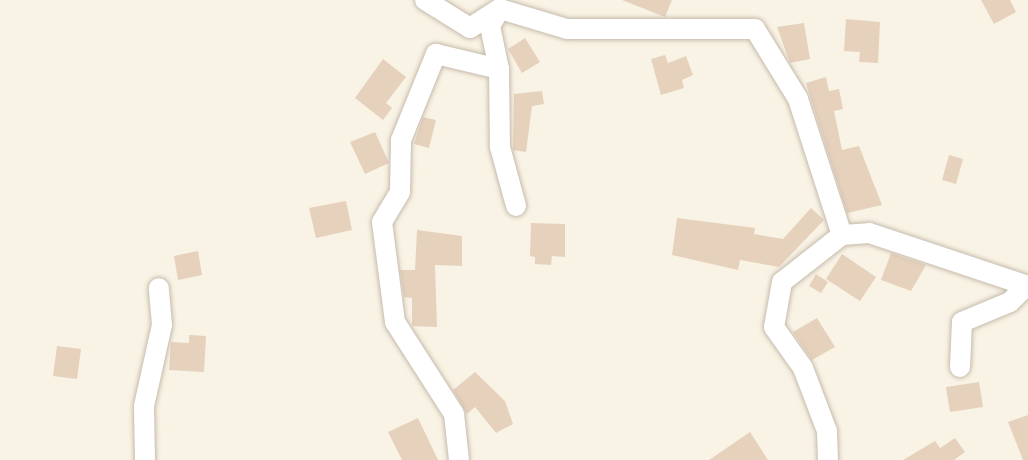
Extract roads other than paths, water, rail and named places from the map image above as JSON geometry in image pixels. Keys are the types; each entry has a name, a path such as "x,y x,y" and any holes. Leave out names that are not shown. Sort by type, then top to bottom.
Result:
{"street":[{"path":"425,0 470,28 500,9 567,28 755,29 798,99 842,236"},
{"path":"500,9 490,26 499,69 500,147 516,206"},
{"path":"459,460 454,414 395,322 382,222 400,192 401,140 436,54 499,69"},
{"path":"828,460 826,431 803,368 774,327 782,282 842,236 869,232 1027,286 1010,302 962,322 960,367"},
{"path":"144,460 144,406 162,325 159,288"}]}
